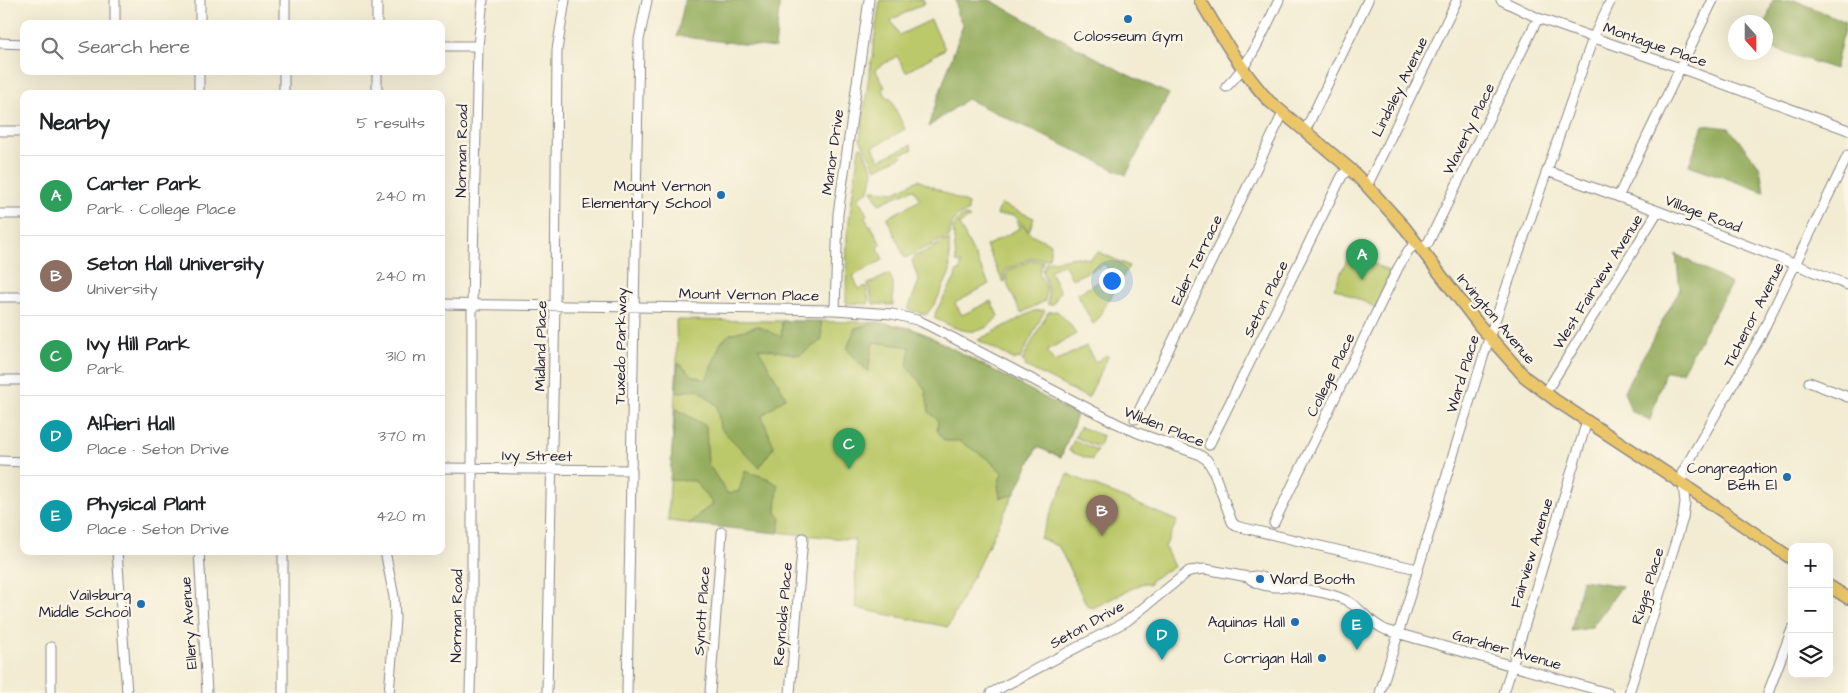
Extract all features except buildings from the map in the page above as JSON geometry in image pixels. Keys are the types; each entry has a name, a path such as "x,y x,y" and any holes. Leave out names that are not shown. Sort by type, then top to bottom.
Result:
{"main road":[{"name":"Irvington Avenue","path":"1200,0 1259,91 1349,168 1367,186 1418,246 1489,338 1525,376 1587,421 1788,556"},
{"path":"1832,588 1848,598"}],"street":[{"path":"114,20 115,0"},
{"path":"200,0 200,20"},
{"path":"285,0 285,20"},
{"path":"377,0 377,20"},
{"name":"Norman Road","path":"470,693 472,611 472,304 478,46 483,0"},
{"name":"Midland Place","path":"547,693 555,305 557,50 565,0"},
{"name":"Tuxedo Parkway","path":"628,693 640,40 647,0"},
{"name":"Manor Drive","path":"835,310 838,214 869,0"},
{"path":"1226,87 1252,57 1279,0"},
{"path":"1305,131 1368,0"},
{"name":"Lindsley Avenue","path":"1367,186 1457,0"},
{"name":"Montague Place","path":"1501,0 1538,18 1848,130"},
{"name":"Ward Place","path":"1380,693 1489,338 1593,38 1612,0"},
{"path":"1618,197 1713,0"},
{"name":"Waverly Place","path":"1418,246 1428,243 1538,18"},
{"path":"0,43 20,44"},
{"path":"445,46 478,46"},
{"path":"199,75 199,90"},
{"path":"284,75 284,90"},
{"path":"377,75 377,90"},
{"name":"Eder Terrace","path":"1135,419 1283,113"},
{"path":"0,131 20,131"},
{"name":"Tichenor Avenue","path":"1682,485 1682,473 1755,348 1848,155"},
{"name":"Seton Place","path":"1209,445 1342,176 1349,168"},
{"name":"Village Road","path":"1547,171 1658,211 1848,285"},
{"name":"West Fairview Avenue","path":"1546,392 1658,211"},
{"path":"0,214 20,214"},
{"name":"College Place","path":"1274,523 1398,268 1408,251 1418,246"},
{"path":"0,297 20,297"},
{"name":"Mount Vernon Place","path":"445,304 835,310 892,314 917,320 1041,384"},
{"path":"0,380 20,380"},
{"path":"1809,382 1848,397"},
{"name":"Wilden Place","path":"1041,384 1116,423 1138,433 1198,454 1207,460 1214,470 1232,522 1236,526 1417,569"},
{"name":"Fairview Avenue","path":"1504,693 1587,421"},
{"path":"0,461 20,462"},
{"name":"Ivy Street","path":"445,468 632,470"},
{"name":"Riggs Place","path":"1629,693 1684,518 1685,503 1682,485"},
{"name":"Synott Place","path":"710,693 722,532"},
{"name":"Reynolds Place","path":"790,693 803,538"},
{"path":"117,555 127,693"},
{"name":"Ellery Avenue","path":"199,555 208,693"},
{"path":"283,555 283,693"},
{"path":"385,555 394,596 395,619 389,693"},
{"name":"Seton Drive","path":"991,693 1127,621 1188,571 1205,569 1248,577 1256,576 1282,582 1285,586 1341,598 1355,606 1378,627 1398,633"},
{"name":"Gardner Avenue","path":"1398,633 1608,693"},
{"path":"1768,693 1790,633"},
{"path":"51,647 51,693"}],"green space":[{"path":"685,0 780,0 775,48 677,36"},
{"path":"880,0 923,0 925,3 891,20 899,35 931,20 945,49 906,72 897,56 875,69 885,87 882,89 888,99 890,98 905,129 873,147 879,160 911,145 912,150 901,154 902,156 876,169 860,139 871,61 874,57 872,55"},
{"path":"956,0 990,0 1126,74 1169,94 1126,175 967,99 928,127 963,25 957,14"},
{"path":"1773,0 1794,0 1846,22 1835,69 1773,48 1773,15 1768,15"},
{"path":"1703,125 1729,128 1760,167 1764,192 1689,165"},
{"path":"862,147 873,170 869,191 858,197 867,215 865,218 869,225 871,225 881,245 878,247 883,260 853,276 859,289 866,286 868,304 846,302 847,236 859,148"},
{"path":"918,180 968,204 968,212 954,220 950,236 905,258 887,218 920,200 913,189 879,204 872,190 895,192"},
{"path":"1001,204 1034,218 1029,231 1014,215 997,215"},
{"path":"967,216 970,218 959,224 989,284 955,303 962,315 991,301 998,316 991,324 975,331 959,329 934,318 955,278 956,272 960,271 961,263 956,262 953,227 961,217"},
{"path":"1016,220 1031,234 1051,244 1049,258 1031,258 1006,270 1004,275 1005,281 1003,282 986,246 1020,228"},
{"path":"949,239 950,272 936,302 926,315 908,309 919,281 912,261 914,257"},
{"path":"1351,251 1391,273 1375,307 1334,288"},
{"path":"1099,252 1129,266 1096,322 1093,324 1077,294 1111,275 1105,264 1072,279 1065,265 1050,271 1060,291 1053,304 1048,305 1048,288 1042,271 1046,262 1077,257 1089,259"},
{"path":"1676,254 1731,284 1682,372 1665,372 1650,420 1631,411 1624,391 1680,289"},
{"path":"1031,260 1043,261 1039,273 1046,287 1045,301 1021,313 1008,286 1006,276 1008,271"},
{"path":"889,274 893,282 893,305 873,304 868,284"},
{"path":"1045,310 1020,359 1016,358 1015,360 978,340 1034,311"},
{"path":"1057,311 1070,324 1076,334 1047,350 1054,362 1086,346 1095,362 1107,355 1108,357 1088,398 1025,366 1026,363 1022,361 1048,312"},
{"path":"676,320 866,322 897,326 927,335 1077,415 1061,457 1037,447 948,627 856,608 855,540 668,521 677,363"},
{"path":"782,321 821,321 822,340 800,355 758,348 786,397 762,416 774,447 759,467 720,428 717,406 698,389 676,393 678,363 694,376 706,380 721,342 730,334 758,326 781,337"},
{"path":"877,322 910,328 927,335 1077,415 1061,457 1037,447 1014,495 1000,498 998,485 1002,472 985,457 959,441 944,441 937,430 938,421 929,412 925,389 907,366 910,347 873,342 868,372 847,349 855,328"},
{"path":"675,408 706,426 708,464 728,494 739,491 745,471 767,478 778,485 776,512 781,519 778,533 689,524 713,504 695,481 670,480"},
{"path":"1080,427 1103,436 1098,447 1075,437"},
{"path":"1074,440 1097,450 1092,460 1069,451"},
{"path":"1068,474 1177,521 1165,547 1174,567 1152,579 1149,585 1143,583 1093,608 1087,606 1059,547 1040,538"},
{"path":"1582,580 1622,586 1591,628 1571,631"}],"place":[{"name":"Colosseum Gym","path":"1128,19"},
{"name":"Mount Vernon Elementary School","path":"721,195"},
{"name":"Carter Park","path":"1362,280"},
{"name":"Ivy Hill Park","path":"849,469"},
{"name":"Congregation Beth El","path":"1787,477"},
{"name":"Seton Hall University","path":"1102,536"},
{"name":"Ward Booth","path":"1260,579"},
{"name":"Vailsburg Middle School","path":"141,604"},
{"name":"Aquinas Hall","path":"1295,622"},
{"name":"Physical Plant","path":"1357,650"},
{"name":"Corrigan Hall","path":"1322,658"},
{"name":"Alfieri Hall","path":"1162,660"}]}
